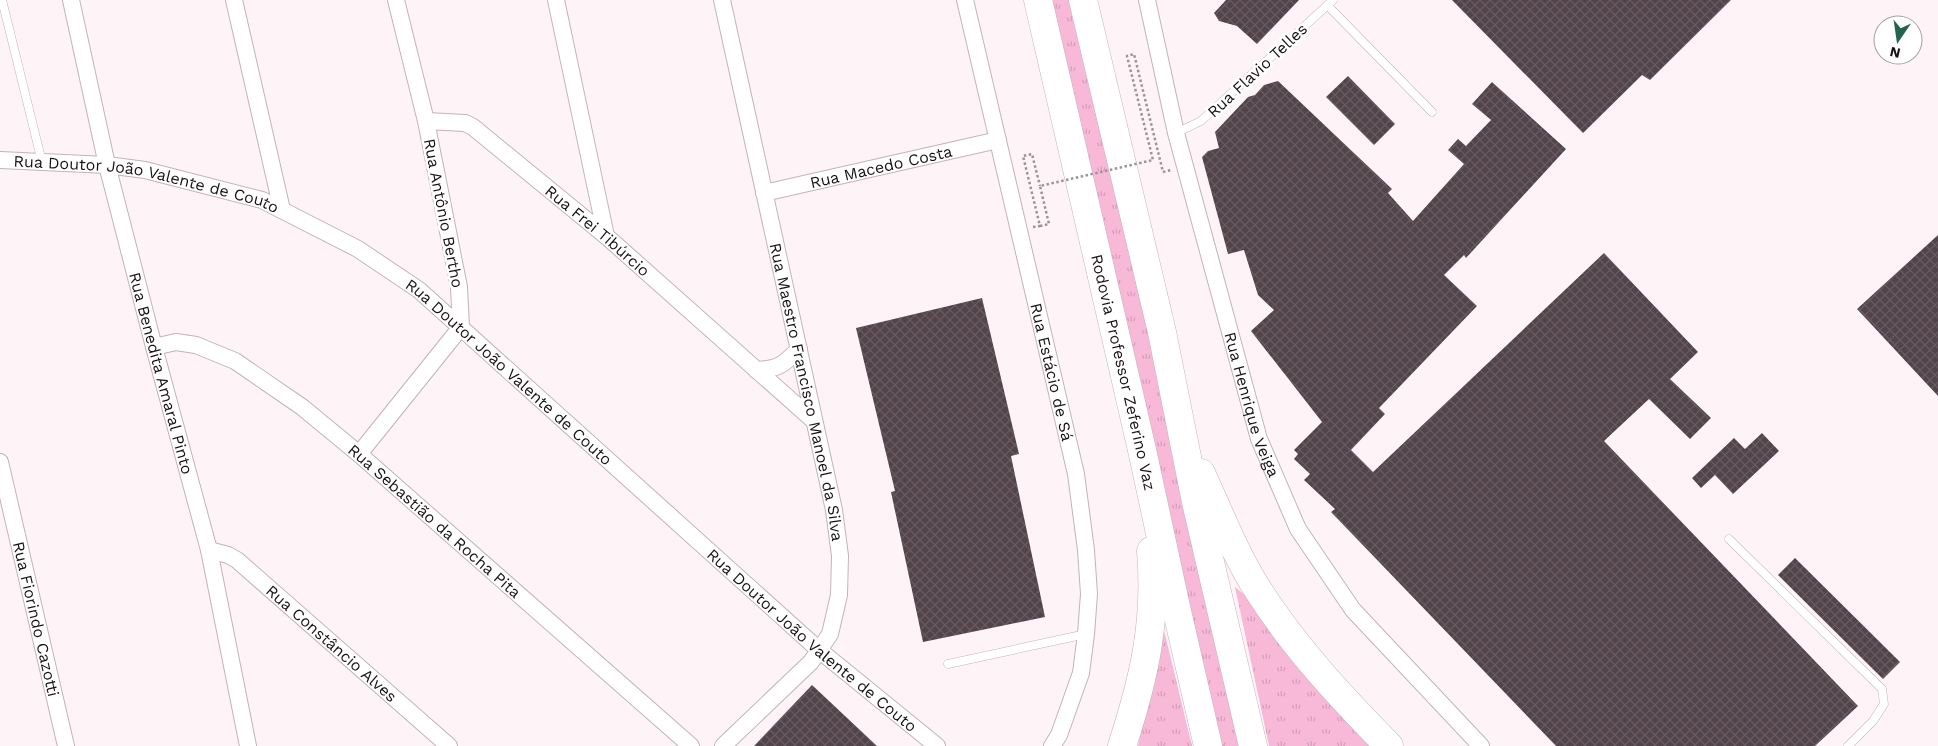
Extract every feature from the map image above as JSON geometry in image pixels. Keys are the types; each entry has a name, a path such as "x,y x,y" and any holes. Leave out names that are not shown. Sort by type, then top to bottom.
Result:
{"highway":[{"name":"Rodovia Professor Zeferino Vaz","path":"1038,0 1208,746"},
{"path":"1085,0 1162,332 1199,469 1245,567 1278,620 1311,663 1388,746"},
{"path":"1162,332 1196,502 1253,746"},
{"path":"1122,746 1146,663 1151,629 1153,576 1142,450"}],"street":[{"name":"Rua Benedita Amaral Pinto","path":"71,0 107,165 209,550 248,746"},
{"path":"234,0 282,210"},
{"name":"Rua Antônio Bertho","path":"396,0 426,121 460,287 461,327"},
{"path":"556,0 606,236"},
{"name":"Rua Maestro Francisco Manoel da Silva","path":"722,0 834,510 840,556 839,595 830,634 811,662 722,746"},
{"name":"Rua Estácio de Sá","path":"964,0 1076,474 1086,550 1089,594 1081,673 1059,734 1052,746"},
{"name":"Rua Henrique Veiga","path":"1148,0 1176,134 1259,439 1298,529 1353,610 1481,746"},
{"name":"Rua Frei Tibúrcio","path":"426,121 461,122 469,125 606,236 813,420"},
{"name":"Rua Macedo Costa","path":"764,193 998,140"},
{"name":"Rua Doutor João Valente de Couto","path":"0,160 107,165 145,170 176,177 262,200 358,249 419,290 819,650 937,746"},
{"path":"359,454 461,327"},
{"name":"Rua Sebastião da Rocha Pita","path":"154,347 176,342 186,342 235,361 302,407 359,454 691,746"},
{"path":"756,370 772,369 786,361 799,349"},
{"name":"Rua Fiorindo Cazotti","path":"0,462 66,746"},
{"name":"Rua Constâncio Alves","path":"209,550 228,555 237,560 449,746"}],"lane":[{"path":"2,0 42,162"},
{"path":"1330,2 1432,112"},
{"name":"Rua Flavio Telles","path":"1176,134 1201,121 1330,2"},
{"path":"1729,539 1882,688 1884,704 1873,721 1848,746"},
{"path":"948,664 1086,634"}],"path":[{"path":"1040,186 1153,160 1127,56 1134,54 1163,172"},
{"path":"1032,154 1040,186 1048,224 1040,226 1023,156 1032,154"}],"green space":[{"path":"1049,0 1072,0 1245,746 1221,746"},
{"path":"1235,587 1254,602 1374,746 1269,746"},
{"path":"1163,626 1192,746 1138,746"}],"building":[{"path":"1226,0 1299,0 1257,44 1237,26 1219,21 1214,13"},
{"path":"1452,0 1731,0 1650,80 1642,75 1583,133"},
{"path":"1348,76 1395,124 1374,145 1326,97"},
{"path":"1278,81 1392,189 1388,193 1413,221 1464,164 1448,150 1458,139 1466,146 1491,120 1472,104 1492,82 1566,149 1466,258 1464,255 1444,275 1477,306 1379,408 1385,414 1351,450 1373,472 1604,253 1698,352 1670,379 1711,418 1690,439 1649,399 1604,441 1858,706 1815,746 1556,746 1331,512 1335,509 1304,480 1310,474 1294,459 1298,454 1294,450 1322,422 1251,331 1274,310 1258,295 1244,250 1228,254 1202,157 1208,151 1219,148 1215,132 1248,97 1255,95 1264,85"},
{"path":"1938,235 1938,396 1857,309"},
{"path":"982,298 1019,454 1011,456 1045,617 923,642 891,492 895,491 856,328"},
{"path":"1762,433 1779,451 1733,494 1715,475 1701,488 1692,478 1734,438 1745,449"},
{"path":"1795,558 1900,662 1883,679 1778,575"},
{"path":"812,685 877,746 754,746"}]}
